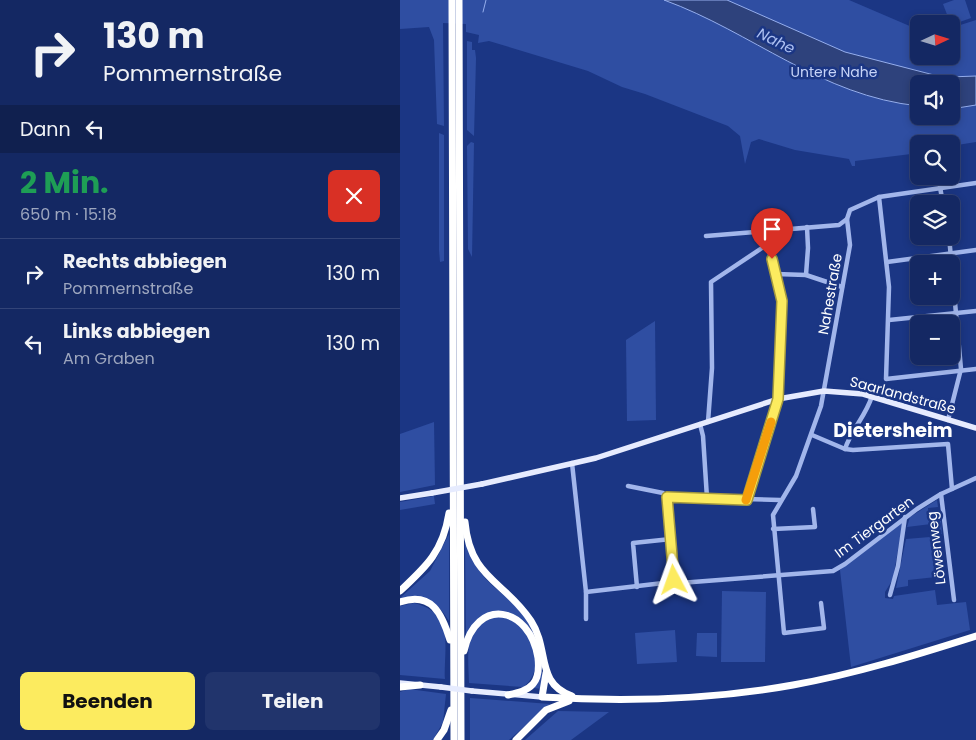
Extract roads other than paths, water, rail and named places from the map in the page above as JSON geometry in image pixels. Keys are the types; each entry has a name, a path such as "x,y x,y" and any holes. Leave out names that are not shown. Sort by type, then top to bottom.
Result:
{"highway":[{"path":"452,0 456,37"},
{"path":"454,740 452,493 456,269 456,37 459,0"},
{"path":"456,269 461,482 461,740"},
{"path":"461,482 470,550 485,574 530,620 540,640 546,673 553,686 559,691 587,700"},
{"path":"400,591 424,570 437,552 447,526 452,493"},
{"path":"400,602 416,600 434,607 443,617 453,647"},
{"path":"461,664 467,637 479,622 498,614 516,618 531,636 537,653 538,672 534,683 529,687 508,695"},
{"path":"546,673 542,698 587,700 688,698 768,689 863,670 976,637"},
{"path":"400,687 420,685"},
{"path":"516,740 546,710 576,699"},
{"path":"437,740 448,722 454,702"}],"main road":[{"name":"Saarlandstraße","path":"400,498 482,484 572,464 778,399 824,391 853,392 872,396 976,428"},
{"path":"400,683 542,698"}],"street":[{"path":"706,236 839,224 847,219 850,210 879,197 976,183"},
{"path":"940,187 941,195"},
{"path":"879,197 888,262 889,320 886,379 961,369 976,369"},
{"name":"Nahestraße","path":"821,603 824,628 784,633 773,516 780,500 796,476 812,435 824,391 850,245 847,219"},
{"path":"806,227 808,248 806,275"},
{"path":"747,500 778,399 782,301 764,231"},
{"path":"708,422 712,368 711,282 768,244"},
{"path":"948,420 961,369 958,313 950,245"},
{"path":"888,262 976,250"},
{"path":"776,274 806,275 842,288"},
{"path":"889,320 976,310"},
{"path":"845,449 849,437 868,408 872,396"},
{"path":"700,424 703,436 707,498"},
{"path":"812,435 845,449 948,444 952,489"},
{"path":"572,464 586,592 586,619"},
{"name":"Im Tiergarten","path":"586,592 669,584 673,581 700,581 832,571 845,564 905,517 941,494 976,478"},
{"path":"628,486 664,493 667,497 673,581"},
{"name":"Löwenweg","path":"941,494 954,600"},
{"path":"667,497 780,500"},
{"path":"773,530 815,527 813,509"},
{"path":"890,595 898,566 905,517"},
{"path":"637,587 633,543 670,539"}],"water":[{"name":"Nahe","path":"664,0 727,0 845,52 934,75 910,75 910,104 884,100 850,90 818,77 696,13"},
{"path":"976,76 976,105 960,108 960,77"}],"waterway":[{"path":"483,12 486,0"}],"district":[{"name":"Dietersheim","path":"893,430"}],"park label":[{"name":"Untere Nahe","path":"834,72"}]}
